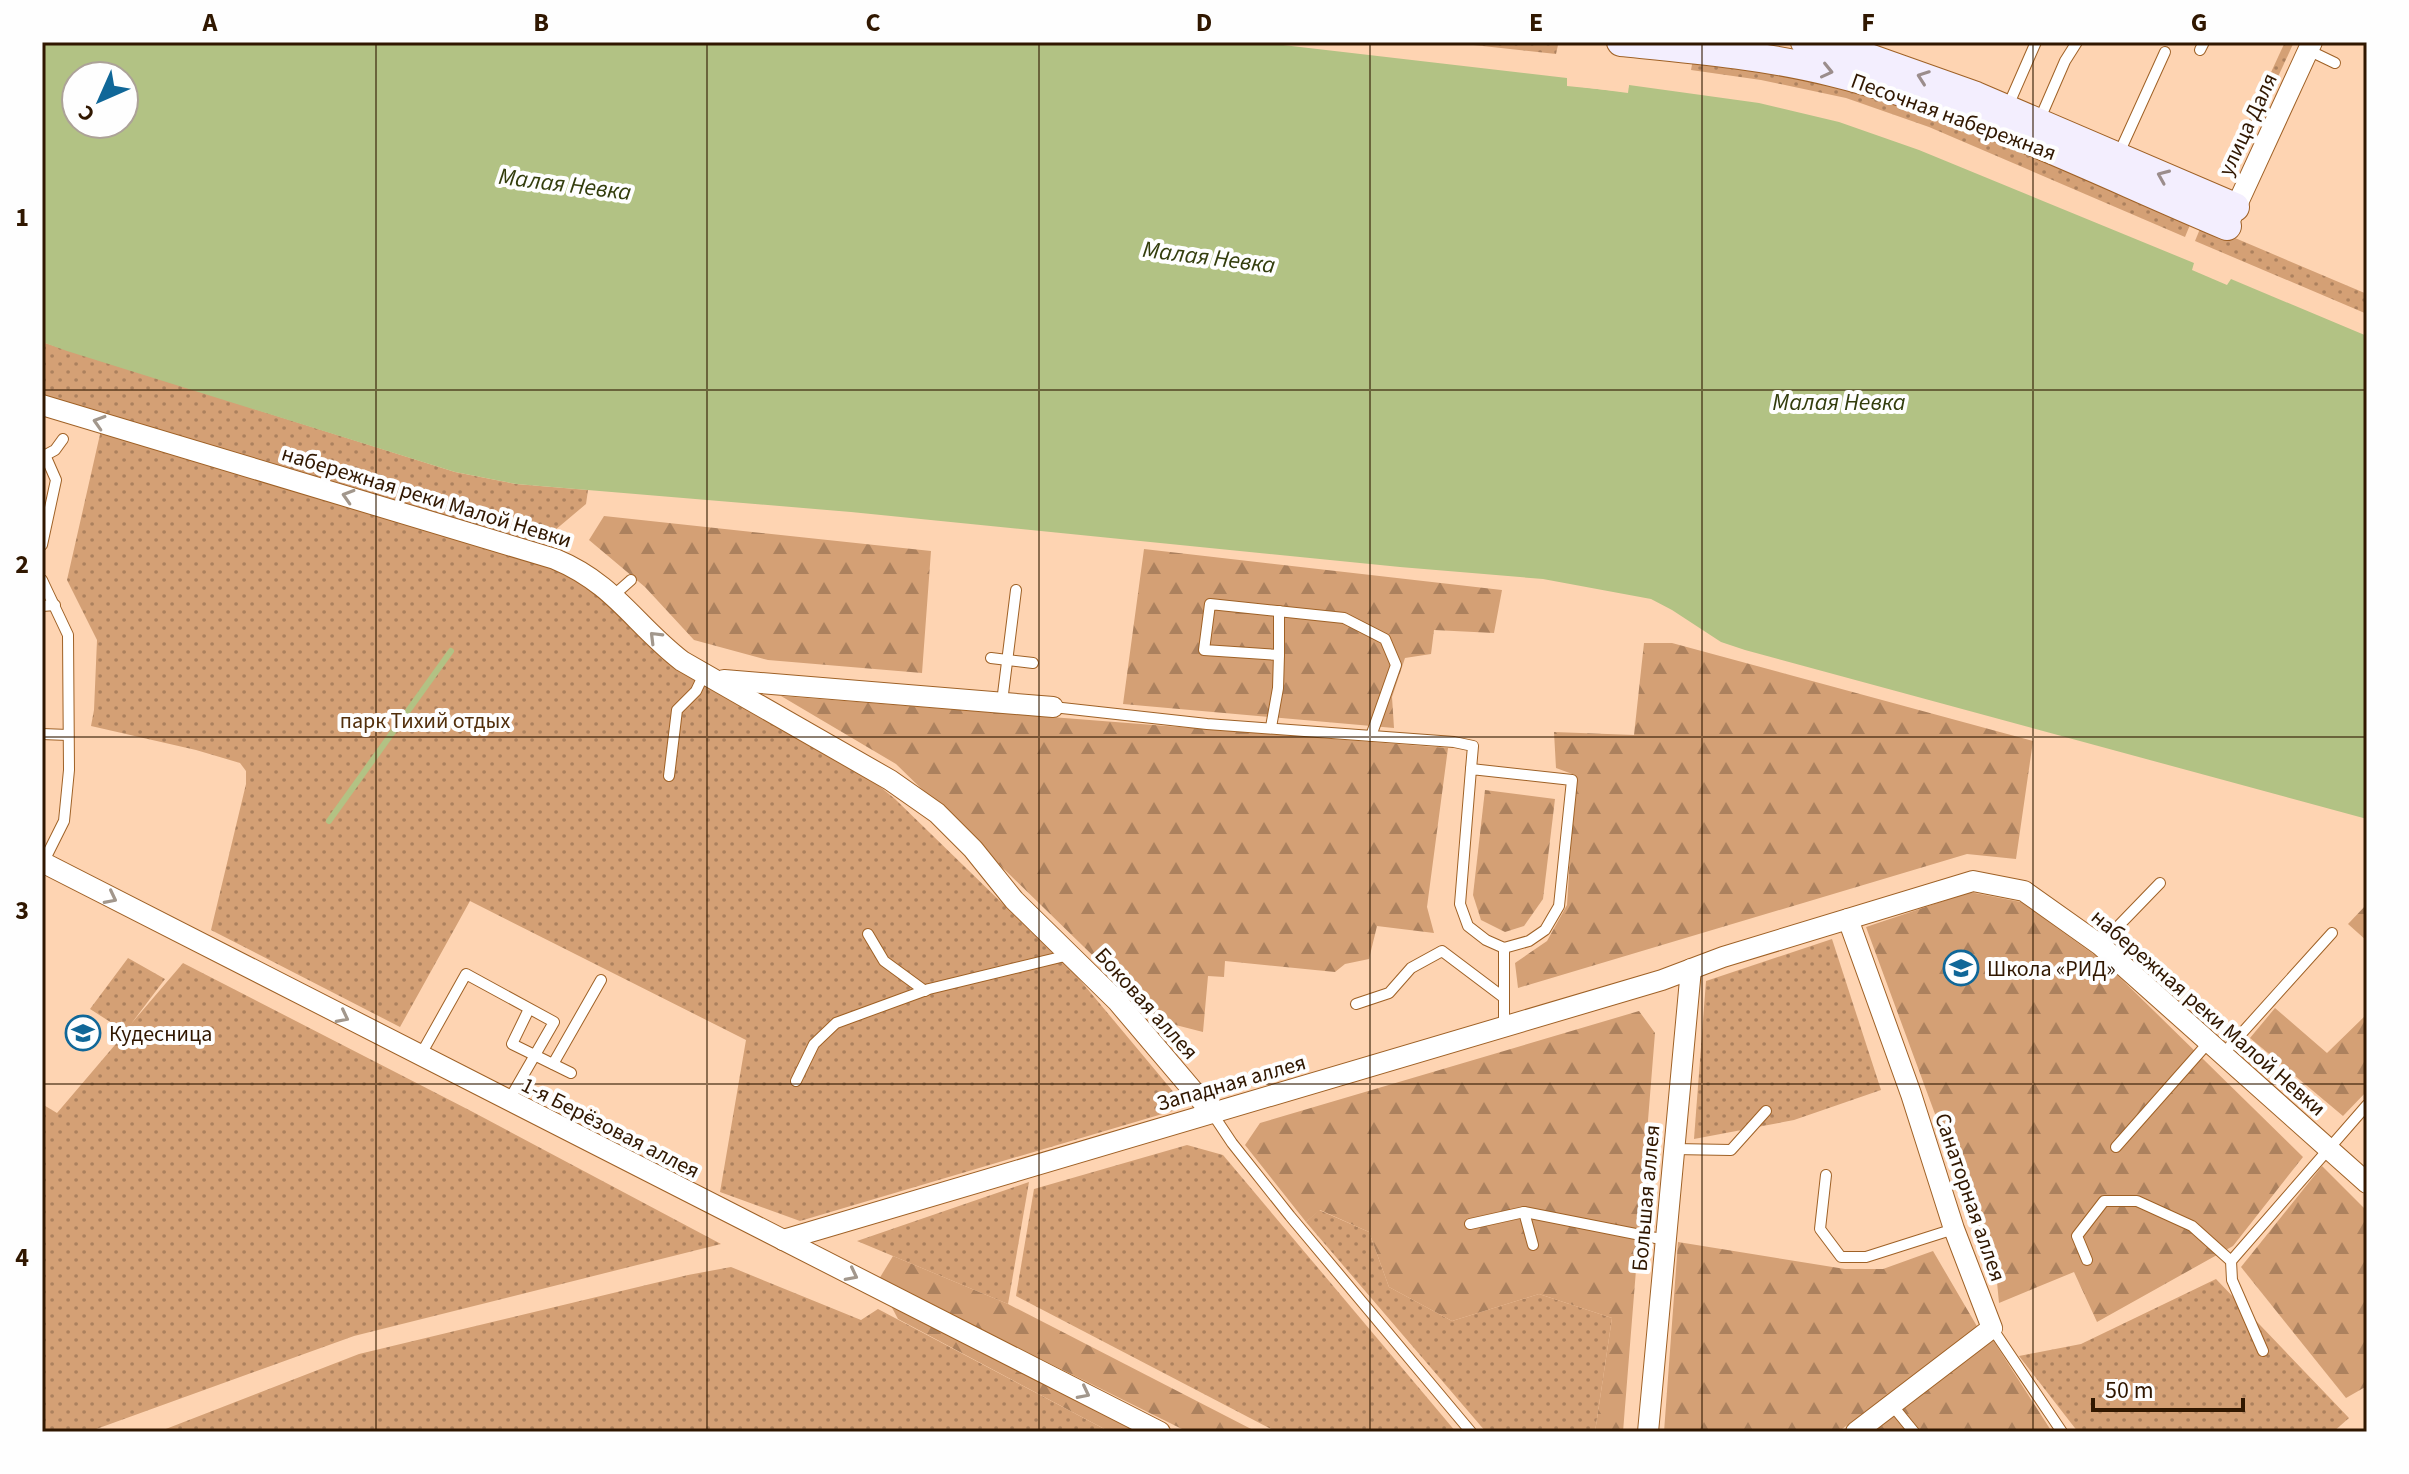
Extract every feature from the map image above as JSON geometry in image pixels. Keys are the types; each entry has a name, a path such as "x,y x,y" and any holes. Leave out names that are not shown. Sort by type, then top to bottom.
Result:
{"main road":[{"name":"Песочная набережная","path":"1621,42 1752,49 1830,71 1878,85 2231,217"},
{"name":"Песочная набережная","path":"1805,42 1880,61 2006,109 2231,217"}],"street":[{"name":"улица Даля","path":"2231,217 2310,46"},
{"name":"набережная реки Малой Невки","path":"42,405 555,559 594,578 664,647 682,661 712,676 1053,707"},
{"name":"Боковая аллея","path":"712,676 902,787 937,813 973,849 1014,900 1117,1001 1212,1113"},
{"name":"1-я Берёзовая аллея","path":"42,862 1160,1432"},
{"name":"набережная реки Малой Невки","path":"1691,969 1973,881 2024,891 2100,945 2367,1183"},
{"name":"Санаторная аллея","path":"1848,919 1911,1094 1954,1229 1992,1328"},
{"name":"Западная аллея","path":"783,1240 1691,969"},
{"name":"Большая аллея","path":"1648,1432 1691,969"},
{"path":"1856,1432 1992,1328"}],"lane":[{"path":"2006,109 2036,42"},
{"path":"2038,123 2065,61 2077,42"},
{"path":"2310,46 2335,63"},
{"path":"2120,151 2165,52"},
{"path":"42,545 56,480 44,456 55,450 63,439"},
{"path":"42,580 68,635 69,770 64,821 42,862"},
{"path":"614,595 631,580"},
{"path":"1002,702 1016,590"},
{"path":"1279,655 1204,650 1210,604 1344,618 1385,639 1396,665 1371,736"},
{"path":"42,606 55,605"},
{"path":"1271,727 1278,688 1279,611"},
{"path":"991,658 1033,663"},
{"path":"669,776 677,710 712,676"},
{"path":"1053,707 1207,724 1454,742 1473,746 1471,769 1460,904 1468,926 1486,940 1504,948 1529,941 1545,930 1559,906 1572,780 1471,769"},
{"path":"42,734 68,735"},
{"path":"2100,945 2160,883"},
{"path":"2116,1147 2332,933"},
{"path":"868,934 884,961 925,991"},
{"path":"1504,948 1504,1027"},
{"path":"1356,1004 1389,993 1411,968 1442,951 1503,997"},
{"path":"796,1081 814,1044 836,1023 925,991 1071,954"},
{"path":"420,1057 466,974 571,1031"},
{"path":"553,1064 601,980"},
{"path":"529,1009 512,1044 571,1073"},
{"path":"508,1102 554,1022"},
{"path":"2263,1351 2232,1280 2231,1261 2367,1105"},
{"path":"1674,1149 1731,1150 1766,1111"},
{"name":"Боковая аллея","path":"1212,1113 1290,1216 1471,1432"},
{"path":"1826,1175 1820,1229 1841,1257 1866,1257 1954,1229"},
{"path":"2087,1260 2077,1236 2104,1201 2137,1201 2192,1226 2231,1261"},
{"path":"1470,1224 1524,1212 1666,1240"},
{"path":"1524,1212 1533,1245"},
{"path":"1992,1328 2062,1432"},
{"path":"1892,1405 1914,1432"}],"green space":[{"path":"1446,42 1530,42 1558,45 1556,54"},
{"path":"2285,42 2294,42 2232,177 2224,174"},
{"path":"1693,59 1844,80 2192,220 2185,237 1929,127 1846,98 1761,80 1691,70"},
{"path":"2202,224 2367,294 2367,314 2195,241"},
{"path":"42,342 455,472 516,484 588,490 586,504 548,536 543,547 42,395"},
{"name":"парк Тихий отдых","path":"101,430 559,568 596,588 631,621 861,771 895,799 1075,974 1186,1107 800,1221 720,1192 746,1040 470,901 400,1027 211,930 246,784 246,771 240,763 196,750 91,726 97,640 67,580"},
{"path":"604,516 931,551 922,673 768,660 694,640 645,587 589,540"},
{"path":"1144,549 1502,590 1494,633 1434,630 1431,654 1405,658 1392,697 1394,728 1123,704"},
{"path":"1644,643 1672,643 2033,741 2016,859 1967,854 1518,988 1515,963 1547,941 1567,905 1575,775 1556,768 1554,732 1634,735"},
{"path":"781,696 1448,748 1427,907 1434,933 1377,926 1369,959 1345,964 1335,972 1225,961 1224,977 1208,976 1203,1032 1160,1021 896,764"},
{"path":"1485,790 1555,799 1543,899 1524,926 1505,932 1481,920 1473,895"},
{"path":"1970,892 2021,902 2103,961 2303,1157 2233,1246 2097,1322 2074,1272 1999,1303 1997,1282 1866,927"},
{"path":"2367,904 2367,941 2348,924"},
{"path":"1832,939 1881,1090 1794,1120 1694,1139 1706,981"},
{"path":"128,958 165,979 131,1024 183,963 721,1244 354,1336 88,1432 42,1432 42,1104 57,1113 126,1032 90,1009"},
{"path":"2275,1008 2327,1053 2367,1014 2367,1091 2343,1116 2250,1038"},
{"path":"1639,1011 1655,1033 1623,1432 1595,1432 1612,1318 1539,1294 1452,1321 1389,1287 1369,1232 1320,1210 1306,1222 1245,1145 1260,1123"},
{"path":"1187,1145 1223,1155 1456,1432 1277,1432 1016,1296 1034,1189"},
{"path":"2322,1166 2367,1211 2367,1386 2346,1398 2241,1267"},
{"path":"1029,1182 1008,1304 857,1241"},
{"path":"1319,1210 1369,1232 1389,1287 1452,1321 1539,1294 1612,1318 1595,1432 1486,1432 1306,1222"},
{"path":"1678,1242 1845,1269 1883,1269 1933,1251 1978,1328 1838,1432 1664,1432"},
{"path":"893,1256 1008,1304 1257,1432 1188,1432 879,1279"},
{"path":"731,1267 861,1320 878,1309 1110,1432 158,1432 359,1354"},
{"path":"2216,1279 2349,1418 2333,1432 2078,1432 2019,1356 2081,1344"},
{"path":"889,1302 1142,1432 1110,1432 898,1319"},
{"path":"1993,1340 2052,1432 1872,1432"}],"water":[{"name":"Малая Невка","path":"42,42 1256,42 1567,78 1567,86 1627,92 1629,85 1759,103 1839,122 1919,150 2194,263 2192,270 2227,285 2231,279 2367,336 2367,819 1745,650 1721,642 1651,599 1543,579 851,512 516,484 455,472 42,342"}],"pier":[{"path":"1567,78 1571,78 1571,82 1625,88 1629,85 1628,93 1567,85"}],"waterway":[{"path":"329,821 451,651"}],"place":[{"name":"Школа «РИД»","path":"1961,968"},
{"name":"Кудесница","path":"83,1033"}]}
